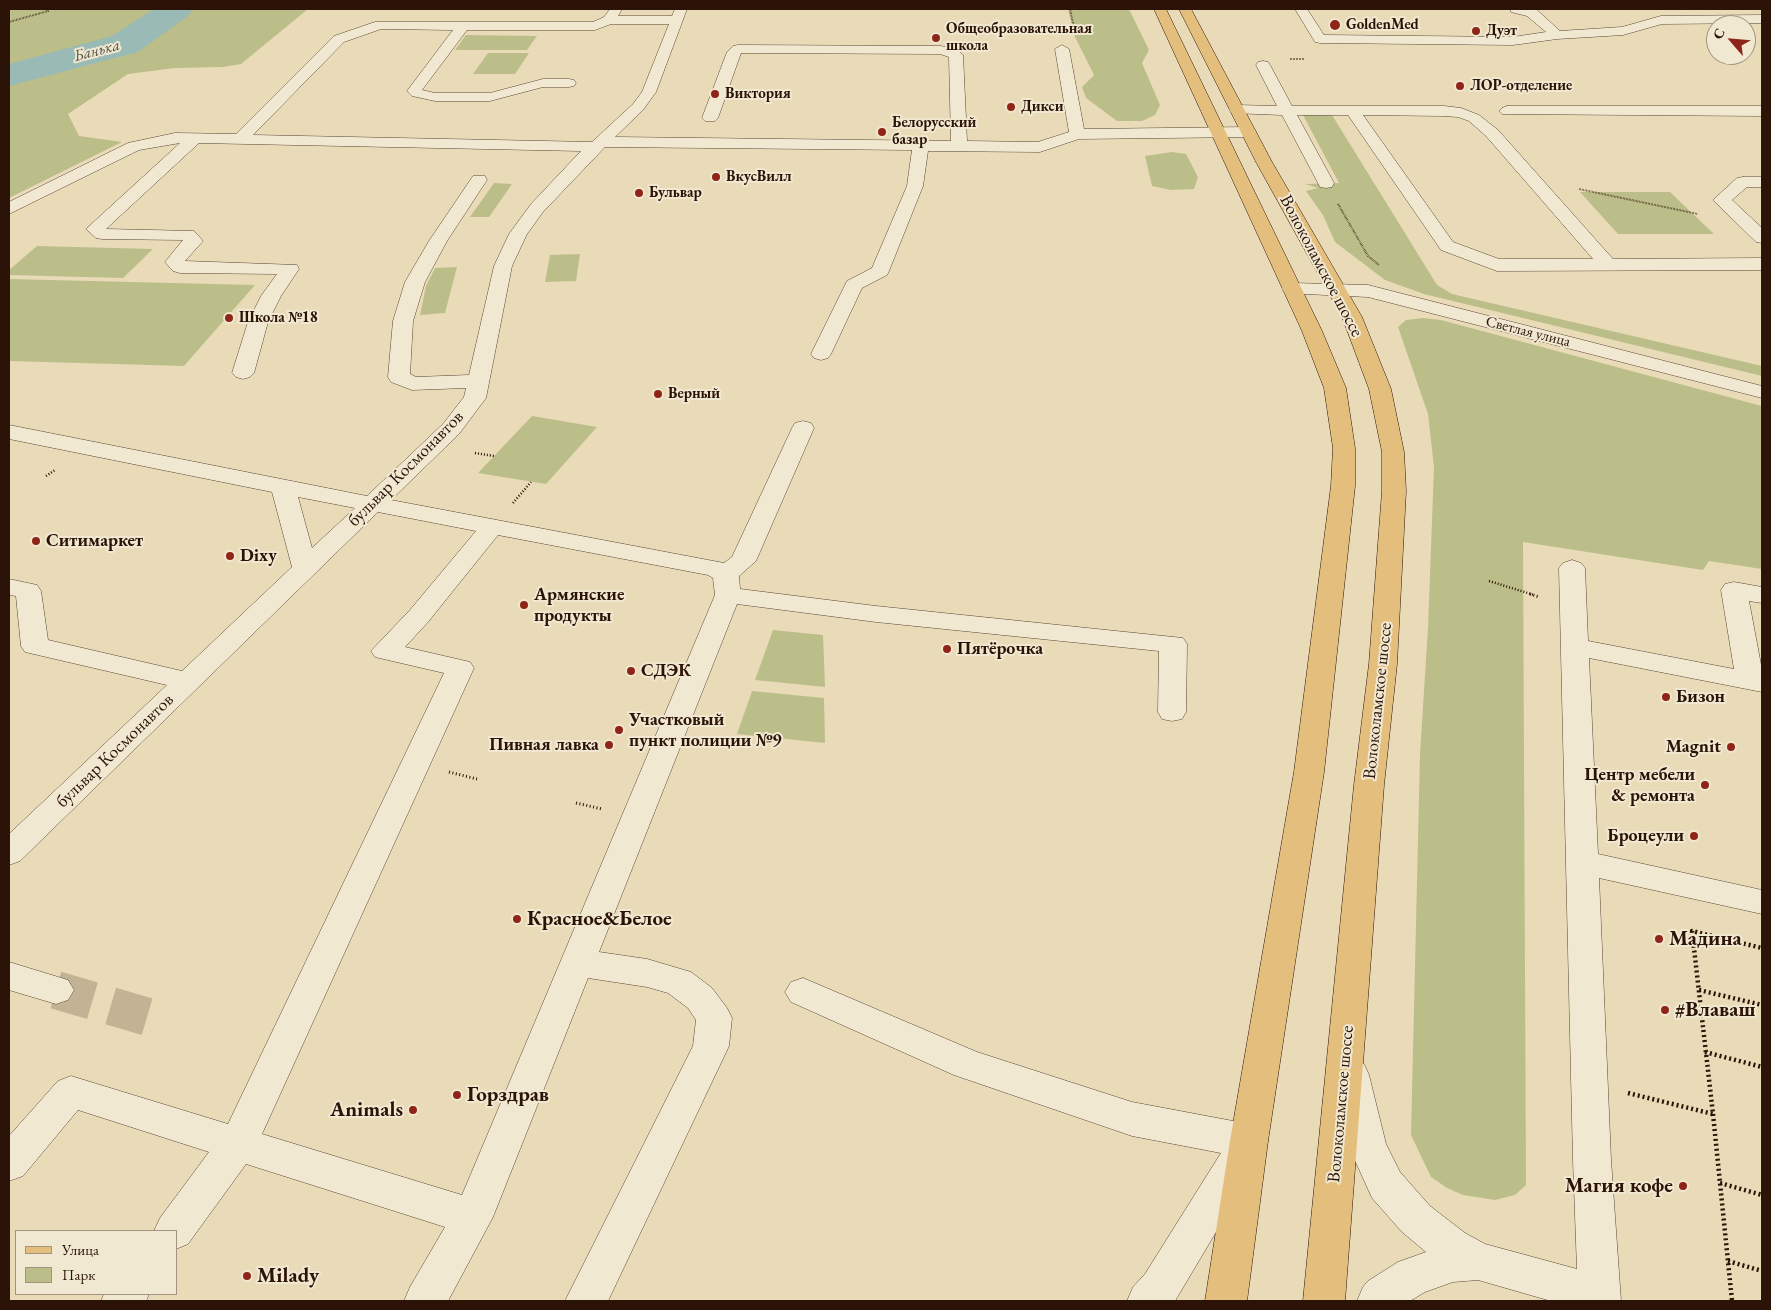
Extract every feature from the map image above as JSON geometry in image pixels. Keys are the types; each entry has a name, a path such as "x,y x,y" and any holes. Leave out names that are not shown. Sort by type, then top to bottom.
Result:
{"main road":[{"name":"Волоколамское шоссе","path":"1160,9 1219,132 1245,193 1292,289 1335,388 1344,448 1343,486 1309,772 1249,1141 1226,1301"},
{"name":"Волоколамское шоссе","path":"1185,9 1248,132 1338,289 1359,332 1380,390 1393,452 1394,491 1383,664 1369,786 1324,1301"}],"street":[{"path":"1301,9 1320,39 1513,41 1557,34 1623,31 1643,24 1682,18 1762,19"},
{"path":"1516,9 1532,13 1557,34"},
{"path":"240,139 340,39 380,25 403,20 463,26 595,26 612,14 679,15"},
{"path":"1630,14 1643,24"},
{"name":"бульвар Космонавтов","path":"9,853 451,429 476,398 503,266 513,243 537,208 638,107 649,92 679,15"},
{"path":"463,26 415,88 414,91 417,94 435,97 490,97 543,83 569,83"},
{"path":"710,118 734,52 738,49 940,50 956,54 959,146"},
{"path":"1062,49 1077,134"},
{"path":"1263,65 1326,183"},
{"path":"1237,110 1444,111 1461,113 1474,118 1492,133 1608,265"},
{"path":"1352,110 1447,246 1497,265 1762,264"},
{"path":"1507,111 1762,111"},
{"path":"9,209 134,146 175,138 598,145 1040,148 1077,134 1248,132"},
{"path":"195,138 95,229 102,234 188,235 194,241 174,262 180,267 290,269 271,296 258,322 243,373"},
{"path":"821,354 854,285 880,271 915,186 921,146"},
{"path":"479,180 438,242 415,282 403,321 398,377 412,384 479,382"},
{"path":"1762,182 1743,182 1722,200 1762,238"},
{"path":"1594,248 1762,247"},
{"name":"Светлая улица","path":"1292,289 1368,290 1762,392"},
{"path":"425,1301 473,1217 577,963 727,584 743,561 802,428"},
{"path":"9,432 372,504 502,515 714,569 727,584 876,614 1173,644 1172,712"},
{"path":"283,487 305,568"},
{"path":"175,1230 238,1144 460,668 385,651 419,616 502,515"},
{"path":"1346,1054 1367,1145 1386,1185 1416,1219 1451,1247 1478,1261 1600,1298 1590,1083 1572,568"},
{"path":"9,587 28,591 35,646 188,681"},
{"path":"1574,648 1756,681 1734,590 1762,595"},
{"path":"1582,862 1762,902"},
{"path":"577,963 647,973 679,982 700,998 714,1018 711,1046 586,1301"},
{"path":"9,976 56,990"},
{"path":"803,992 967,1064 1132,1119 1249,1141 1160,1288 1148,1301"},
{"path":"9,1164 71,1092 473,1217"},
{"path":"1378,1301 1383,1295 1413,1276 1453,1263 1478,1261"}],"path":[{"path":"9,22 48,11 49,9"},
{"path":"1532,178 1749,225"},
{"path":"475,452 494,456"},
{"path":"502,515 531,482"},
{"path":"1490,581 1574,607"},
{"path":"1732,1301 1692,931 1762,948"},
{"path":"1699,990 1762,1005"},
{"path":"1705,1052 1762,1067"},
{"path":"1590,1083 1713,1114"},
{"path":"1720,1183 1762,1194"},
{"path":"1728,1261 1762,1271"}],"green space":[{"path":"9,9 308,9 241,64 223,67 175,68 128,74 68,114 79,136 122,142 9,198"},
{"path":"1068,9 1129,9 1149,50 1142,63 1160,105 1155,115 1142,121 1117,121 1086,98 1082,87 1094,75 1075,37"},
{"path":"466,35 537,36 527,50 455,50"},
{"path":"488,53 529,53 515,74 473,74"},
{"path":"1303,115 1332,115 1437,285 1452,294 1762,366 1762,376 1424,294 1385,280 1335,242 1323,215 1306,191 1318,188 1305,184 1339,183"},
{"path":"1172,152 1186,154 1198,177 1194,189 1171,190 1152,186 1145,156"},
{"path":"494,183 512,184 489,217 470,217"},
{"path":"1580,192 1670,192 1714,234 1618,234"},
{"path":"37,246 153,249 123,278 9,275 9,270"},
{"path":"580,254 576,281 545,282 550,255"},
{"path":"457,267 445,313 420,315 426,286 435,268"},
{"path":"9,279 255,285 184,366 9,361"},
{"path":"1423,318 1441,320 1762,406 1762,569 1709,561 1703,570 1523,542 1526,1185 1515,1195 1495,1200 1463,1195 1447,1188 1431,1177 1411,1135 1420,754 1428,628 1434,467 1428,414 1398,327 1406,320"},
{"path":"532,416 597,427 546,484 478,473"},
{"path":"773,630 823,635 825,687 755,680"},
{"path":"752,691 824,698 825,743 737,734"}],"waterway":[{"name":"Банька","path":"9,75 125,44 176,9"}],"tunnel":[{"path":"56,990 158,1020"}],"place":[{"name":"GoldenMed","path":"1335,25"},
{"name":"Дуэт","path":"1476,31"},
{"name":"Общеобразовательная школа","path":"936,38"},
{"name":"ЛОР-отделение","path":"1460,86"},
{"name":"Виктория","path":"715,94"},
{"name":"Дикси","path":"1011,107"},
{"name":"Белорусский базар","path":"882,132"},
{"name":"ВкусВилл","path":"716,177"},
{"name":"Бульвар","path":"639,193"},
{"name":"Школа №18","path":"229,318"},
{"name":"Верный","path":"658,394"},
{"name":"Ситимаркет","path":"36,541"},
{"name":"Dixy","path":"230,556"},
{"name":"Армянские продукты","path":"524,605"},
{"name":"Пятёрочка","path":"947,649"},
{"name":"СДЭК","path":"631,671"},
{"name":"Бизон","path":"1666,697"},
{"name":"Участковый пункт полиции №9","path":"619,730"},
{"name":"Пивная лавка","path":"609,745"},
{"name":"Magnit","path":"1731,747"},
{"name":"Центр мебели & ремонта","path":"1705,785"},
{"name":"Броцеули","path":"1694,836"},
{"name":"Красное&Белое","path":"517,919"},
{"name":"Мадина","path":"1659,939"},
{"name":"#Влаваш","path":"1665,1010"},
{"name":"Горздрав","path":"457,1095"},
{"name":"Animals","path":"413,1110"},
{"name":"Магия кофе","path":"1683,1186"},
{"name":"Milady","path":"247,1276"}]}
